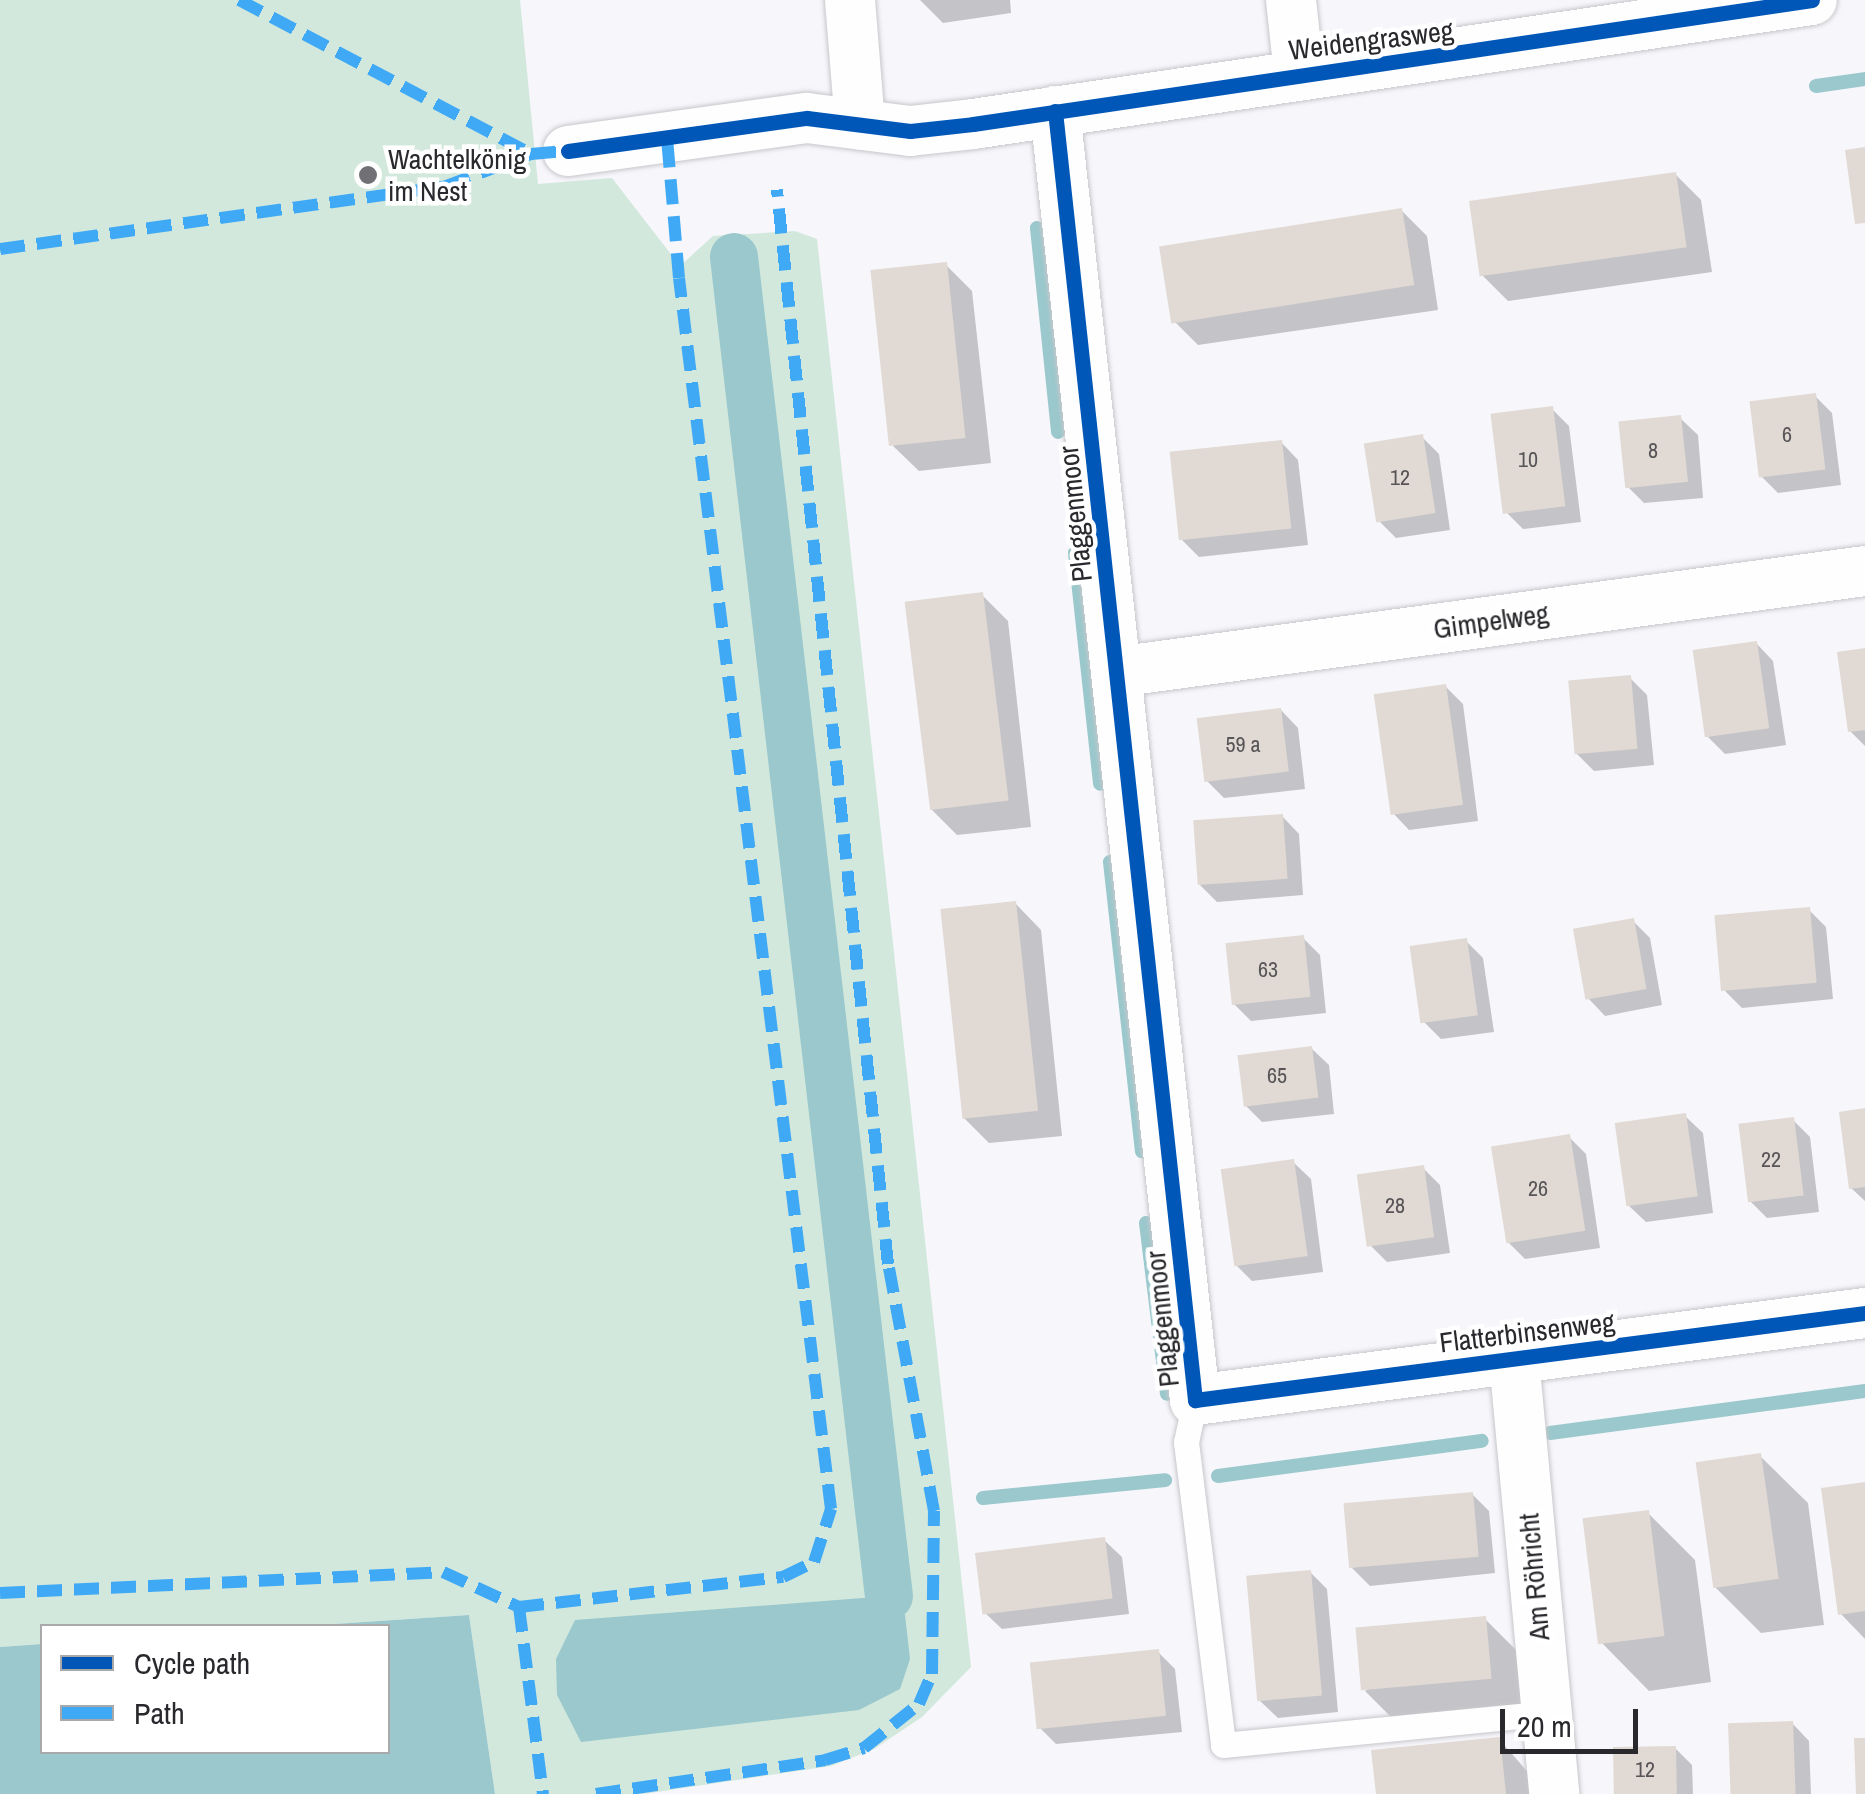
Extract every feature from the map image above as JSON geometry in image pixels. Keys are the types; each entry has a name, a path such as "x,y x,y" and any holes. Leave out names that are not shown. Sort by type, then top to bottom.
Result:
{"street":[{"path":"850,0 860,125"},
{"path":"1291,0 1299,74"},
{"name":"Weidengrasweg","path":"1055,110 1609,34 1812,0"},
{"path":"568,151 807,118 910,131 1055,110"},
{"name":"Plaggenmoor","path":"1055,110 1196,1400"},
{"name":"Gimpelweg","path":"1116,672 1865,571"},
{"name":"Flatterbinsenweg","path":"1196,1400 1865,1313"},
{"name":"Am Röhricht","path":"1514,1359 1554,1794"}],"lane":[{"path":"1196,1400 1186,1442 1224,1746 1547,1713"}],"green space":[{"path":"0,0 520,0 538,184 612,178 680,266 713,236 795,231 817,239 971,1667 922,1717 874,1749 831,1766 643,1794 495,1794 469,1615 334,1624 40,1624 40,1644 0,1647"}],"water":[{"path":"889,1596 905,1615 910,1659 900,1689 859,1710 581,1742 557,1695 556,1659 575,1620"},
{"path":"469,1615 495,1794 0,1794 0,1647 40,1644 40,1754 390,1754 390,1624 334,1624"}],"building":[{"path":"1865,147 1865,223 1855,224 1845,150"},
{"path":"1676,172 1687,247 1480,276 1469,201"},
{"path":"1402,208 1414,285 1171,324 1159,246"},
{"path":"947,262 966,438 889,446 870,270"},
{"path":"1816,393 1825,469 1759,478 1749,401"},
{"path":"1553,406 1565,506 1503,514 1490,414"},
{"path":"1681,415 1688,482 1625,488 1618,422"},
{"path":"1423,434 1436,513 1376,522 1364,443"},
{"path":"1282,440 1291,529 1179,540 1170,452"},
{"path":"983,592 1009,800 930,810 905,602"},
{"path":"1757,641 1769,728 1705,737 1693,650"},
{"path":"1865,648 1865,730 1848,732 1837,652"},
{"path":"1631,675 1637,749 1575,754 1568,680"},
{"path":"1446,684 1463,805 1391,815 1374,694"},
{"path":"1281,708 1289,772 1204,782 1197,718"},
{"path":"1283,814 1288,879 1198,885 1193,820"},
{"path":"1016,901 1038,1111 962,1119 940,909"},
{"path":"1810,907 1817,983 1721,991 1714,915"},
{"path":"1634,918 1647,989 1585,1000 1573,929"},
{"path":"1304,935 1310,997 1232,1005 1225,943"},
{"path":"1467,938 1478,1015 1420,1023 1410,946"},
{"path":"1312,1046 1318,1098 1244,1107 1238,1055"},
{"path":"1865,1108 1865,1187 1849,1189 1839,1112"},
{"path":"1686,1113 1698,1196 1626,1206 1615,1123"},
{"path":"1794,1117 1804,1195 1748,1202 1738,1124"},
{"path":"1570,1134 1585,1231 1506,1243 1491,1147"},
{"path":"1294,1159 1308,1256 1234,1266 1221,1169"},
{"path":"1424,1165 1434,1237 1367,1247 1357,1174"},
{"path":"1761,1453 1779,1579 1713,1588 1696,1462"},
{"path":"1865,1482 1865,1611 1838,1615 1821,1488"},
{"path":"1473,1492 1479,1557 1349,1568 1343,1503"},
{"path":"1649,1510 1664,1636 1598,1644 1582,1518"},
{"path":"1105,1537 1113,1599 983,1615 975,1553"},
{"path":"1311,1570 1322,1696 1257,1701 1246,1576"},
{"path":"1486,1616 1491,1679 1361,1690 1355,1627"},
{"path":"1159,1649 1166,1716 1037,1729 1030,1663"},
{"path":"1793,1721 1796,1794 1731,1794 1728,1723"},
{"path":"1500,1737 1506,1794 1376,1794 1371,1750"},
{"path":"1854,1738 1865,1738 1865,1794 1856,1794"},
{"path":"1676,1746 1677,1794 1614,1794 1613,1747"}],"waterway":[{"path":"1816,86 1865,79"},
{"path":"1037,228 1058,432"},
{"path":"734,257 889,1596"},
{"path":"1075,553 1100,784"},
{"path":"1110,862 1142,1151"},
{"path":"1146,1223 1167,1394"},
{"path":"1550,1433 1865,1391"},
{"path":"1218,1476 1482,1441"},
{"path":"983,1498 1165,1480"}],"marked path":[{"path":"239,0 531,154 568,151"},
{"path":"519,1607 783,1577 814,1562 831,1509 679,278 667,137"},
{"path":"0,249 446,186 531,154"},
{"path":"596,1794 825,1760 864,1748 919,1704 932,1674 934,1511 888,1264 777,190"},
{"path":"0,1593 443,1572 519,1607 543,1794"}],"cycle path":[{"path":"568,151 807,118 910,131 973,124 1812,0"},
{"path":"1055,111 1195,1400 1865,1313"}],"place":[{"name":"Wachtelkönig im Nest","path":"368,175"}]}
